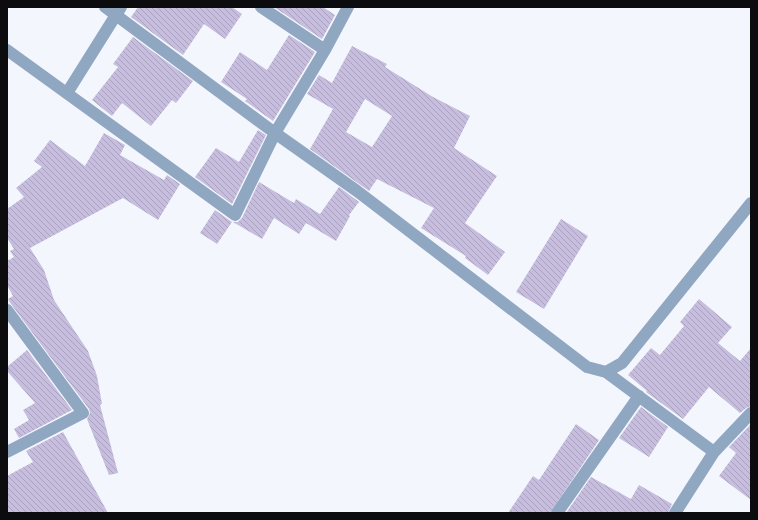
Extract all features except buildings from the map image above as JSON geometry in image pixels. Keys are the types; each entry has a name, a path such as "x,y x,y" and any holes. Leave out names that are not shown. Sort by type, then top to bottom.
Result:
{"street":[{"path":"105,7 118,11 275,133 357,191 587,367 606,372 714,452"},
{"path":"261,7 325,50"},
{"path":"7,50 235,215 275,133 325,50 348,7"},
{"path":"67,92 118,11"},
{"path":"606,372 622,363 751,203"},
{"path":"7,310 83,414 7,452"},
{"path":"557,513 639,396"},
{"path":"675,513 714,452 751,412"}]}
